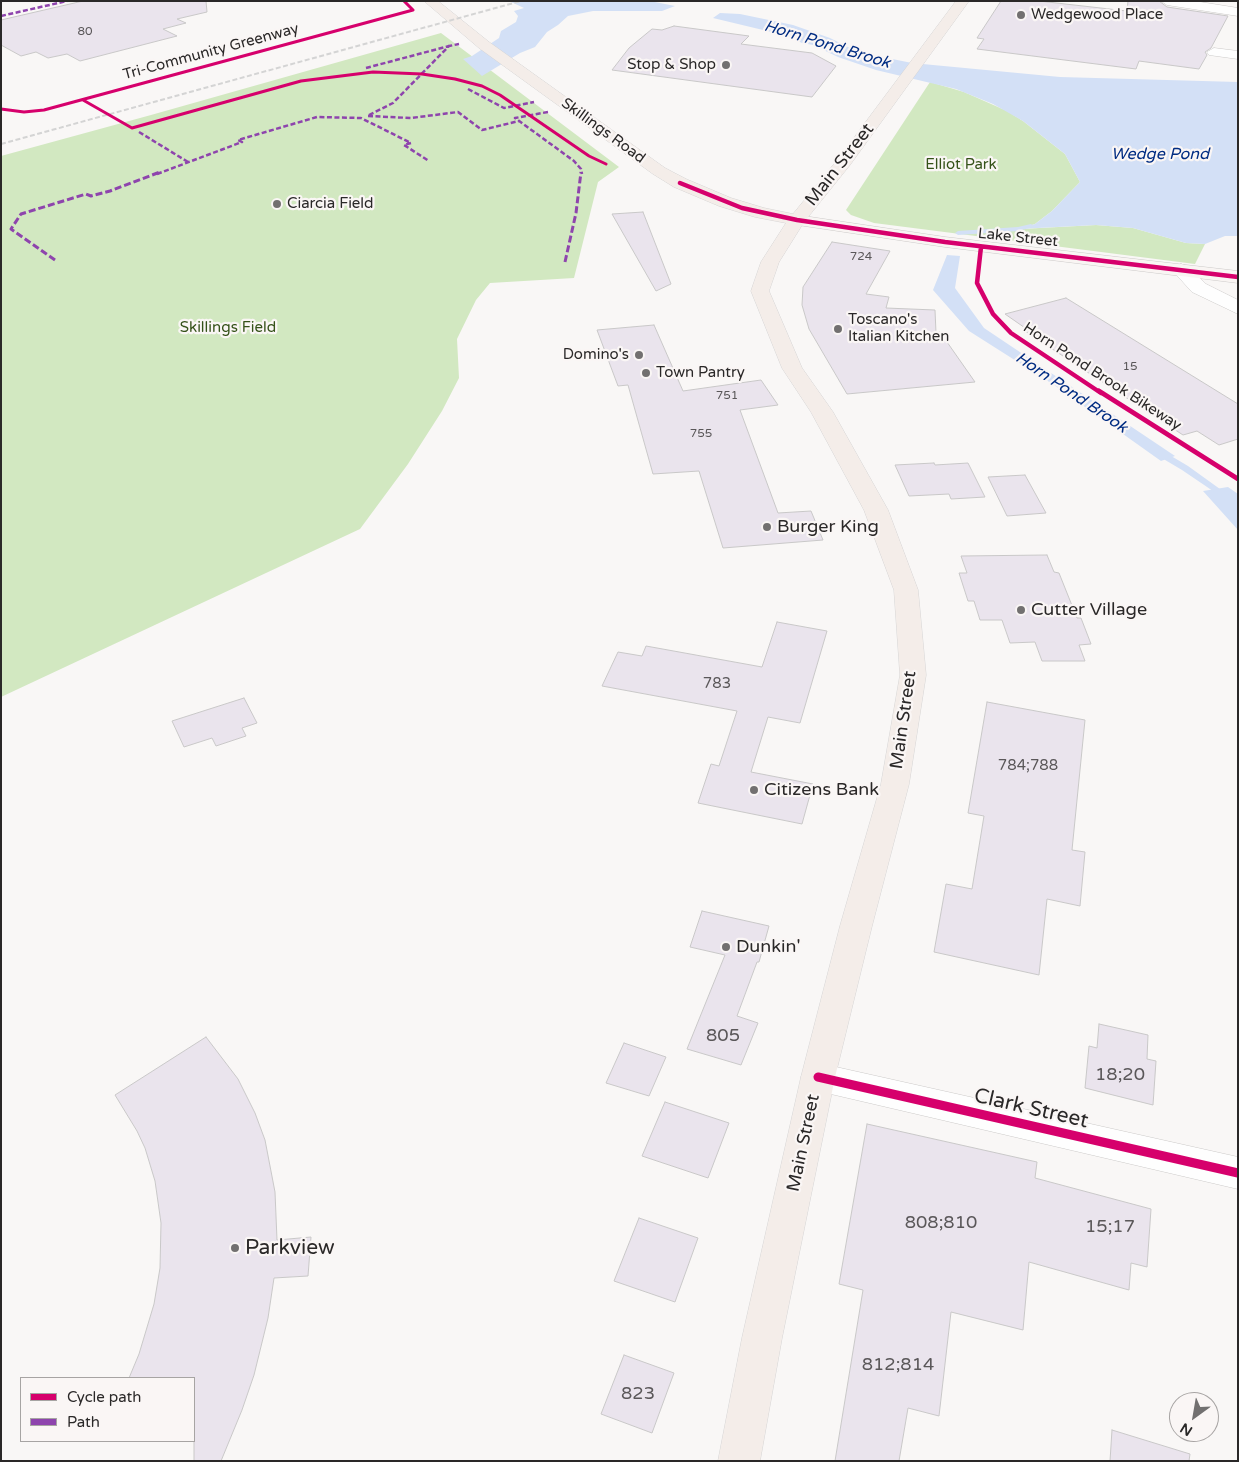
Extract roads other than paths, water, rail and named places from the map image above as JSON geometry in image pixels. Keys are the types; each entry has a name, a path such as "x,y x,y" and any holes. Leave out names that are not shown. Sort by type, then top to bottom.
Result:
{"main road":[{"name":"Skillings Road","path":"430,1 508,63 641,159 680,183 742,208 797,220"},
{"name":"Main Street","path":"740,1461 762,1338 818,1078 856,926 895,784 913,675 906,590 876,510 822,412 792,368 760,291 770,262 797,220 844,162 963,1"}],"street":[{"path":"1167,1 1238,12"},
{"path":"1214,52 1238,55"},
{"name":"Lake Street","path":"797,220 963,245 1238,277"},
{"path":"1181,270 1199,288 1238,308"},
{"name":"Clark Street","path":"818,1078 1238,1173"}],"water":[{"path":"509,1 650,1 675,6 662,11 593,11 568,16 547,32 535,47 520,53 482,76 463,59 472,56 499,38 501,31 516,22 518,16 514,11 524,8"},
{"name":"Wedge Pond","path":"720,13 740,14 793,25 830,38 858,52 912,63 1060,77 1238,82 1238,236 1225,236 1205,244 1186,243 1133,228 1096,225 1018,229 1035,224 1052,211 1080,182 1065,154 1023,121 993,104 956,89 876,70 838,57 788,36 713,18"},
{"name":"Horn Pond Brook","path":"947,255 960,256 955,288 984,328 1175,456 1161,461 1054,385 969,331 933,290"},
{"path":"1228,487 1238,494 1238,530 1203,491"}],"waterway":[{"name":"Horn Pond Brook","path":"958,233 1018,229 1031,226"},
{"name":"Horn Pond Brook","path":"1158,452 1185,468 1238,506"}],"railway":[{"path":"1,144 521,1"}],"place":[{"name":"Wedgewood Place","path":"1021,15"},
{"name":"Stop & Shop","path":"726,65"},
{"name":"Ciarcia Field","path":"277,204"},
{"name":"Toscano's Italian Kitchen","path":"838,329"},
{"name":"Domino's","path":"639,355"},
{"name":"Town Pantry","path":"646,373"},
{"name":"Burger King","path":"767,527"},
{"name":"Cutter Village","path":"1021,610"},
{"name":"Citizens Bank","path":"754,790"},
{"name":"Dunkin'","path":"726,947"},
{"name":"Parkview","path":"235,1248"}],"park label":[{"name":"Elliot Park","path":"961,165"},
{"name":"Skillings Field","path":"228,328"}]}
